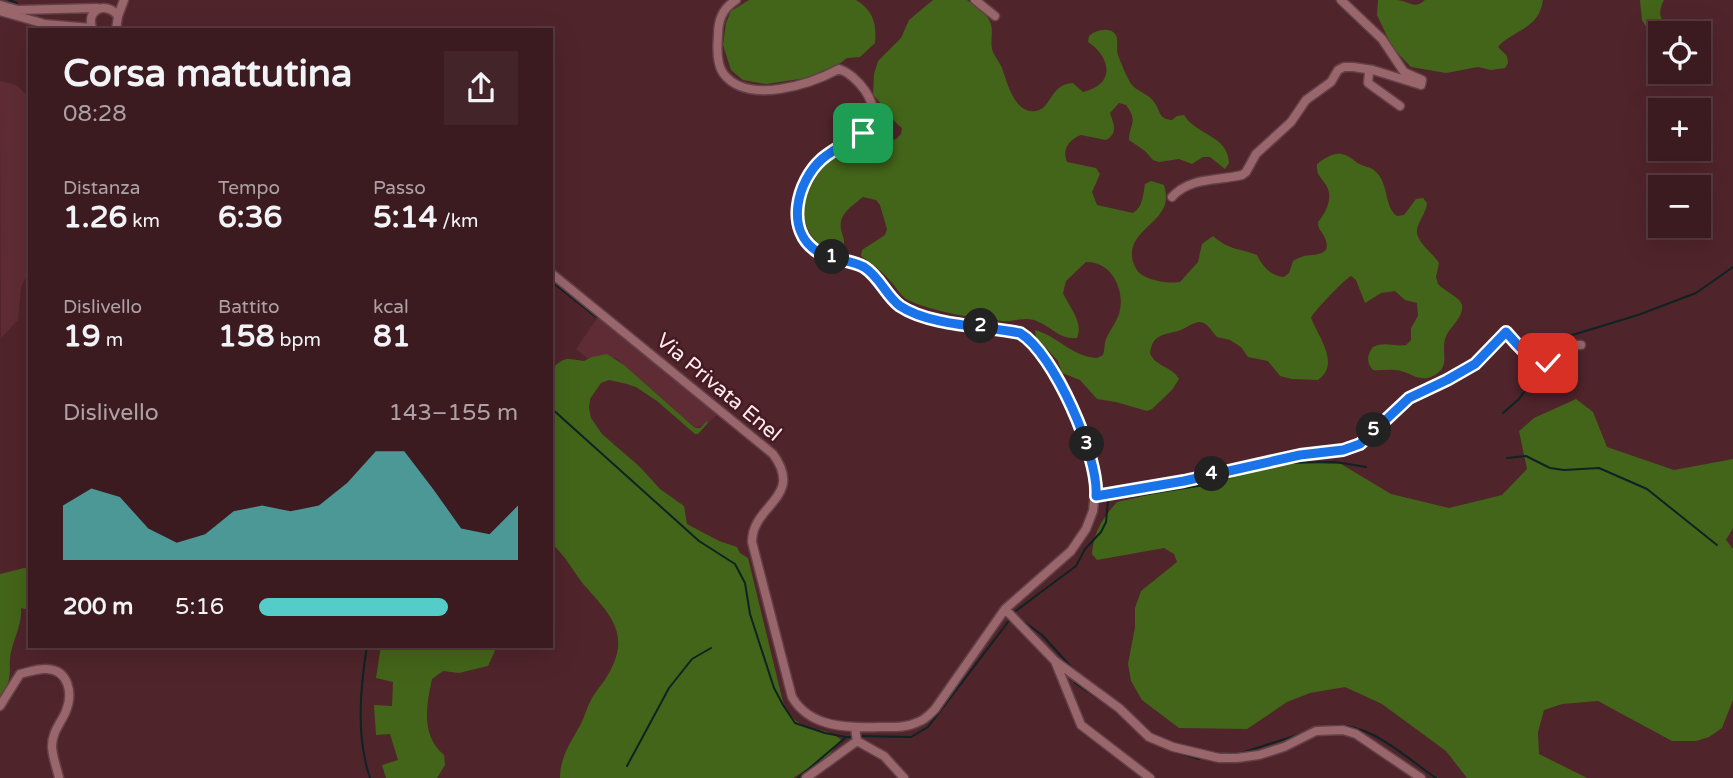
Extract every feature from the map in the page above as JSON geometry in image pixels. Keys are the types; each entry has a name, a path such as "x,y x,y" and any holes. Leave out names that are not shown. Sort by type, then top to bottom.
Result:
{"street":[{"path":"119,24 124,0"},
{"name":"Via Privata Enel","path":"553,275 774,454 781,465 785,476 783,488 755,527 752,542 788,687 797,705 814,718 856,735 920,722 935,709 1010,613 1071,551 1086,529 1096,496 1091,462 1081,426 1041,352 1029,338 1020,333 929,318 899,305 874,274 859,265 816,251 799,232 798,209 804,183 823,158 871,125 871,102 856,79 839,69 820,79 772,90 745,87 723,74 718,62 717,46 720,16 728,5 736,0"},
{"path":"975,0 995,16"},
{"path":"1172,197 1180,188 1191,183 1227,179 1246,172 1256,153 1291,122 1306,100 1331,82 1343,67 1373,70 1421,85 1423,82 1404,72 1382,39 1341,0"},
{"path":"0,8 97,8 109,3 119,24"},
{"path":"0,8 45,24 83,28"},
{"path":"92,28 90,17 97,8"},
{"path":"1373,70 1369,72 1368,83 1399,106"},
{"path":"1096,496 1184,481 1300,455 1343,450 1360,444 1409,398 1475,364 1506,332 1541,363 1548,363 1566,345 1581,345"},
{"path":"1010,613 1070,674 1119,708 1149,737 1173,747 1219,758 1237,758 1284,747 1316,731 1343,730 1356,734 1420,778"},
{"path":"1055,661 1081,725 1150,778"},
{"path":"0,706 13,681 20,674 47,669 61,674 66,680 69,686 67,709 54,734 52,748 59,778"},
{"path":"806,778 856,735 884,756 904,778"}],"shaded area":[{"path":"0,81 16,85 28,96 28,274 21,287 18,320 1,338"},
{"path":"600,314 721,411 708,423 695,428 616,358 588,359 576,349"}],"green space":[{"path":"749,0 856,0 873,18 875,43 860,57 847,58 806,78 766,84 743,80 731,70 723,45 726,23 731,11"},
{"path":"933,0 967,0 986,15 991,25 993,52 1009,89 1023,108 1029,111 1041,109 1065,84 1073,83 1083,92 1101,83 1105,77 1105,63 1096,48 1088,42 1092,34 1108,30 1117,38 1117,53 1130,83 1152,99 1162,116 1172,120 1184,115 1223,147 1229,163 1225,169 1210,157 1203,157 1192,164 1179,159 1159,162 1153,160 1129,140 1132,115 1126,105 1119,103 1110,113 1114,128 1110,137 1106,140 1081,135 1067,146 1067,162 1096,168 1100,174 1092,192 1097,205 1133,213 1141,204 1145,184 1151,181 1164,185 1164,207 1137,238 1132,253 1136,268 1146,277 1180,282 1198,262 1202,244 1213,236 1229,246 1257,255 1268,270 1284,277 1289,273 1293,261 1324,252 1327,244 1318,222 1326,210 1329,195 1318,173 1317,164 1332,155 1346,155 1358,164 1374,170 1383,183 1390,207 1397,216 1404,215 1416,199 1423,198 1427,203 1417,234 1439,263 1436,277 1438,284 1462,305 1461,314 1445,339 1444,365 1437,373 1426,378 1399,371 1373,370 1368,358 1373,347 1381,344 1406,345 1411,340 1411,328 1418,316 1417,303 1405,300 1395,291 1381,293 1365,303 1356,280 1351,276 1311,318 1328,358 1325,373 1318,380 1280,376 1268,361 1248,357 1241,347 1230,340 1217,337 1205,324 1197,322 1160,336 1151,347 1152,358 1179,379 1172,390 1147,411 1097,399 1080,380 1062,373 1058,361 1036,337 1035,330 1088,357 1097,358 1103,355 1106,339 1121,305 1115,279 1103,266 1086,262 1066,281 1063,293 1079,326 1077,338 1071,338 1060,335 1034,320 1002,321 967,316 928,308 901,295 882,272 861,256 862,250 885,235 887,229 876,200 863,197 843,216 843,249 828,249 822,246 811,235 804,214 806,198 814,180 838,154 859,146 896,139 901,134 902,128 873,95 874,74 878,61 901,38 909,20"},
{"path":"1378,0 1397,0 1414,5 1425,0 1543,0 1531,24 1498,47 1507,56 1508,63 1505,68 1491,70 1478,67 1446,73 1411,67 1392,47 1377,15"},
{"path":"1640,0 1664,0 1660,13 1664,21 1648,21 1648,30 1642,20"},
{"path":"607,354 624,365 695,428 700,428 707,421 708,423 695,434 657,401 636,387 609,380 601,383 590,399 591,418 602,434 640,467 660,489 684,506 687,524 737,547 740,553 748,558 784,706 800,724 830,733 841,740 829,755 793,778 560,778 566,752 591,700 609,673 618,647 618,636 609,615 553,545 553,368 563,360 584,361"},
{"path":"1576,399 1593,412 1607,447 1674,470 1733,459 1733,528 1726,540 1733,549 1733,700 1722,728 1709,737 1696,741 1672,741 1598,701 1562,704 1544,710 1538,732 1539,754 1587,778 1467,778 1446,751 1382,704 1345,687 1310,693 1287,702 1247,729 1179,728 1142,700 1131,681 1128,664 1135,627 1135,608 1141,591 1177,562 1174,554 1164,548 1097,560 1092,554 1097,532 1117,502 1297,462 1341,464 1391,494 1449,508 1502,495 1527,469 1519,431 1534,418"},
{"path":"28,569 28,610 21,608 20,624 10,655 8,683 0,696 0,574"},
{"path":"381,648 496,648 488,666 459,673 443,671 432,679 427,720 432,739 444,755 445,765 437,778 386,778 382,765 398,760 390,734 376,735 374,705 392,706 393,682 376,678"}],"waterway":[{"path":"9,0 17,3"},
{"path":"1543,358 1545,349 1556,340 1638,315 1696,293 1733,267"},
{"path":"553,283 596,317"},
{"path":"1503,413 1519,399 1542,367"},
{"path":"553,410 699,541 735,564 745,583 750,614 774,688 795,723 825,733 854,737"},
{"path":"1507,458 1526,456 1550,468 1564,470 1599,468 1647,489 1717,545"},
{"path":"1279,463 1336,462 1366,467"},
{"path":"1013,613 1076,566 1085,549 1101,532 1106,522 1108,500 1211,484 1253,469"},
{"path":"860,736 911,737 928,727 1011,618"},
{"path":"1020,619 1042,635 1074,670"},
{"path":"367,648 361,730 370,778"},
{"path":"627,766 669,688 692,659 711,648"},
{"path":"1075,680 1075,683 1111,707 1132,726"},
{"path":"1326,727 1341,726 1370,733 1436,778"},
{"path":"1225,754 1241,753 1304,733"},
{"path":"798,778 845,738"},
{"path":"1176,752 1199,759 1203,756"}],"route":[{"path":"863,133 823,158 804,183 797,219 799,232 816,251 859,265 874,274 899,305 929,318 1020,333 1029,338 1041,352 1081,426 1096,482 1096,496 1184,481 1300,455 1343,450 1360,444 1409,398 1475,364 1506,332 1530,356 1541,363 1548,363"}]}
